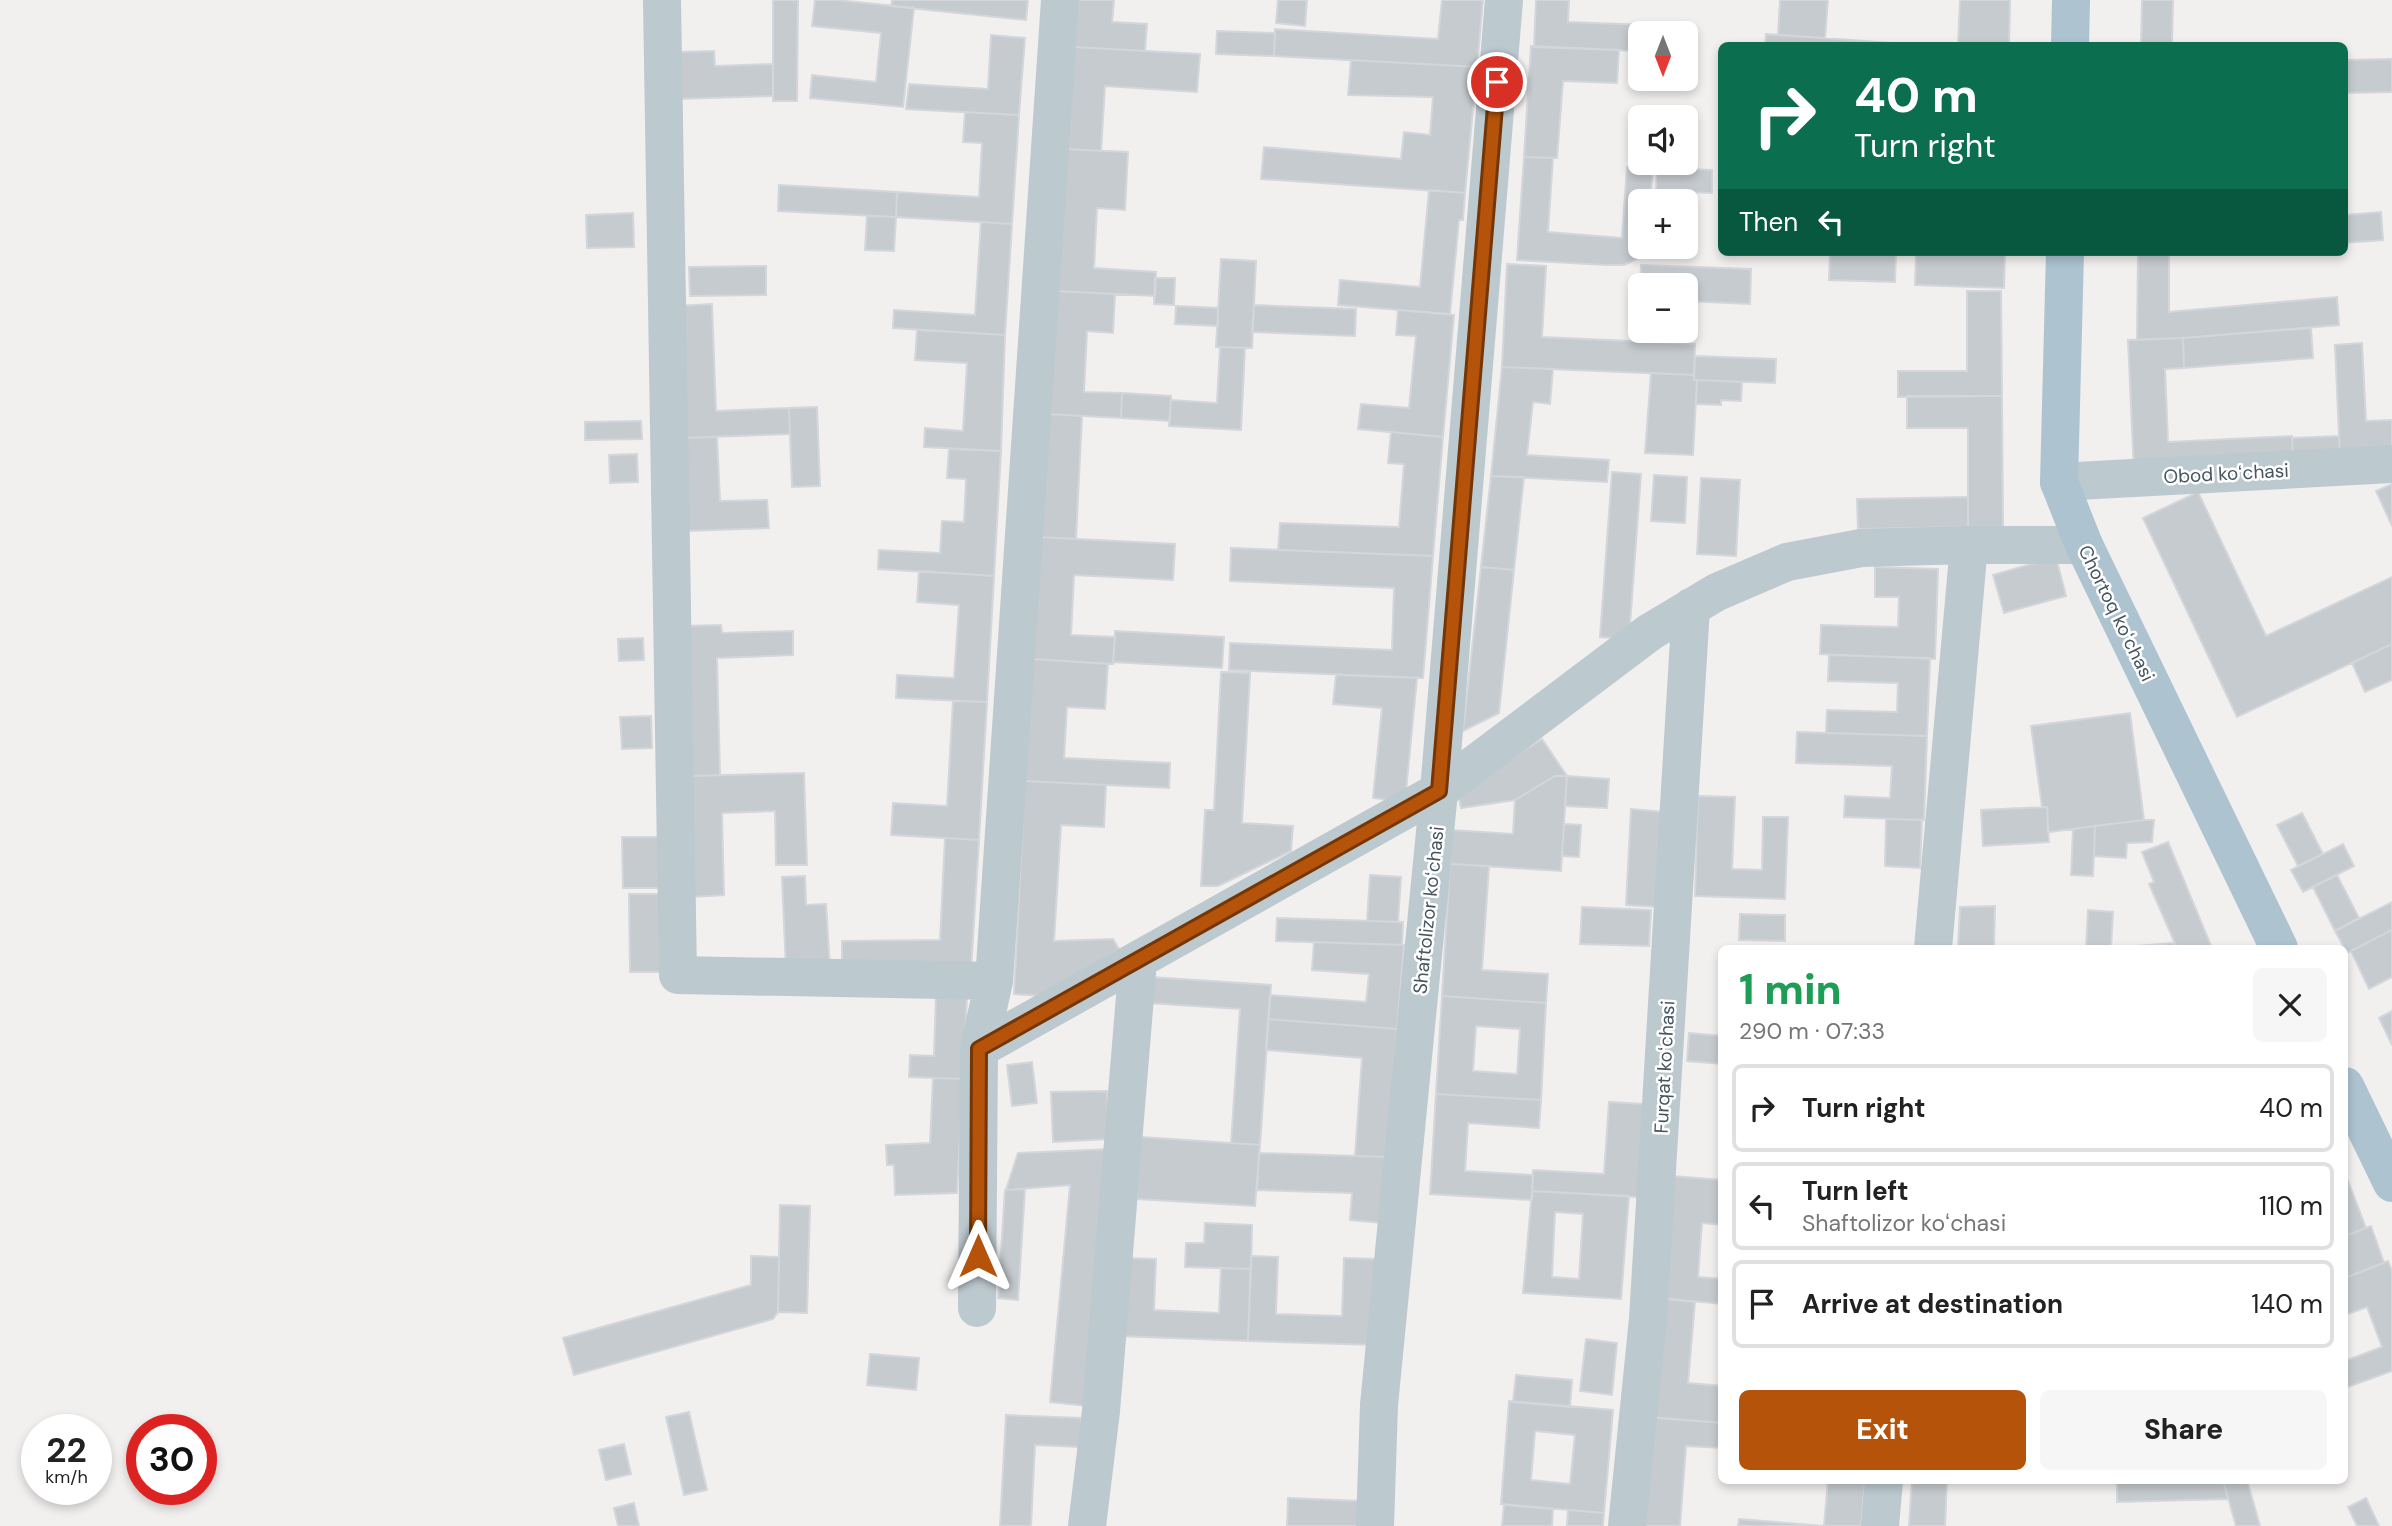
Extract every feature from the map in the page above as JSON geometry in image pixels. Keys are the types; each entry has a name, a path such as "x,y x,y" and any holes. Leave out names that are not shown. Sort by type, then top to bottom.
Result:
{"main road":[{"path":"2070,42 2071,0"},
{"name":"Chortoq koʻchasi","path":"2065,256 2059,482 2084,545 2278,945"},
{"path":"2348,1092 2392,1183"}],"street":[{"path":"662,0 678,975 994,981"},
{"path":"977,1308 979,1049 994,981 1060,0"},
{"name":"Shaftolizor koʻchasi","path":"1375,1526 1379,1405 1439,791 1504,0"},
{"name":"Obod koʻchasi","path":"2059,482 2392,464"},
{"path":"1933,945 1969,545"},
{"path":"979,1049 1439,791 1650,632 1717,592 1787,562 1861,548 2084,545"},
{"name":"Furqat koʻchasi","path":"1627,1526 1648,1319 1691,607"},
{"path":"1087,1526 1102,1398 1138,960"},
{"path":"1880,1526 1884,1484"}],"building":[{"path":"773,0 798,0 797,101 773,101"},
{"path":"815,0 914,8 903,107 810,98 812,75 876,82 881,33 812,26"},
{"path":"892,0 1028,0 1026,20 891,6"},
{"path":"1078,0 1114,0 1112,22 1147,24 1145,51 1074,47"},
{"path":"1278,0 1307,0 1305,26 1276,23"},
{"path":"1442,0 1483,0 1477,67 1274,56 1275,29 1438,39"},
{"path":"1536,0 1569,0 1568,22 1628,24 1628,51 1534,47"},
{"path":"1780,0 1828,0 1825,38 1778,35"},
{"path":"1960,0 2010,0 2009,42 1958,42"},
{"path":"2142,0 2173,0 2172,42 2141,42"},
{"path":"1217,31 1275,33 1274,56 1216,54"},
{"path":"1766,34 1876,42 1765,42"},
{"path":"991,35 1025,38 1019,115 906,109 909,84 988,89"},
{"path":"1531,46 1619,50 1617,83 1563,81 1557,158 1524,157"},
{"path":"1074,47 1200,54 1197,92 1105,86 1101,151 1068,149"},
{"path":"714,51 715,66 773,64 773,96 679,99 678,52"},
{"path":"2392,59 2392,92 2348,93 2348,60"},
{"path":"1351,60 1477,67 1465,193 1261,179 1264,147 1401,159 1404,132 1430,135 1433,97 1348,95"},
{"path":"965,112 1019,115 1012,224 896,217 897,192 979,197 982,143 963,142"},
{"path":"1062,149 1128,152 1125,210 1097,208 1094,268 1156,272 1155,296 1055,291"},
{"path":"1524,157 1553,158 1548,232 1622,238 1627,167 1628,175 1652,175 1651,189 1628,189 1628,259 1637,259 1624,265 1517,260"},
{"path":"1698,169 1712,170 1712,193 1698,192 1698,189 1656,189 1657,175 1698,175"},
{"path":"779,185 897,192 896,217 778,211"},
{"path":"1429,190 1465,193 1463,220 1459,220 1450,314 1338,305 1340,280 1420,287"},
{"path":"2381,212 2383,240 2348,243 2348,215"},
{"path":"633,213 634,247 587,248 586,215"},
{"path":"867,216 896,217 894,251 865,250"},
{"path":"981,222 1012,224 1005,335 893,328 894,310 975,315"},
{"path":"1830,256 1896,256 1895,282 1829,280"},
{"path":"1916,256 2005,256 2004,288 1915,285"},
{"path":"2138,256 2169,256 2169,312 2337,297 2339,325 2137,340"},
{"path":"1221,259 1256,261 1252,348 1216,347"},
{"path":"1507,264 1546,266 1542,337 1695,344 1694,375 1502,367"},
{"path":"1641,265 1751,269 1750,304 1698,302 1698,273 1641,273"},
{"path":"766,266 766,295 690,296 689,267"},
{"path":"1155,278 1175,278 1174,305 1154,304"},
{"path":"1055,291 1115,294 1113,333 1087,331 1084,392 1122,393 1121,418 1047,414"},
{"path":"1967,291 2001,291 2002,396 1898,397 1898,371 1967,371"},
{"path":"712,304 716,411 789,408 790,434 682,438 676,306"},
{"path":"1254,305 1356,309 1355,336 1252,332"},
{"path":"1176,306 1218,308 1218,326 1175,324"},
{"path":"1398,310 1454,315 1443,437 1358,429 1361,404 1409,408 1416,336 1396,335"},
{"path":"2311,328 2313,358 2184,368 2183,338"},
{"path":"917,330 1005,335 1001,451 924,447 925,428 963,431 967,363 915,360"},
{"path":"2183,338 2184,368 2165,369 2168,442 2292,436 2293,465 2134,472 2128,340"},
{"path":"2362,343 2366,421 2392,420 2392,455 2340,457 2335,345"},
{"path":"1220,347 1245,348 1241,430 1169,426 1171,400 1217,403"},
{"path":"1695,356 1776,359 1775,383 1694,380"},
{"path":"1502,367 1553,369 1550,404 1533,402 1527,455 1609,460 1607,482 1491,476"},
{"path":"1651,373 1694,375 1694,380 1697,380 1693,455 1645,453"},
{"path":"1697,380 1742,382 1741,401 1721,400 1721,405 1696,404"},
{"path":"1122,393 1171,396 1170,421 1121,418"},
{"path":"1907,396 2002,396 2003,527 1968,527 1968,428 1907,428"},
{"path":"817,407 820,486 792,487 789,408"},
{"path":"1047,414 1082,416 1076,539 1038,537"},
{"path":"641,421 642,439 585,440 585,422"},
{"path":"1391,432 1443,437 1433,556 1278,550 1280,523 1399,527 1404,464 1388,463"},
{"path":"2339,436 2340,457 2293,460 2292,438"},
{"path":"717,437 720,501 767,500 769,528 686,531 682,438"},
{"path":"949,449 1001,451 994,576 878,569 879,550 940,553 942,521 964,522 966,479 947,478"},
{"path":"637,454 638,482 610,483 609,455"},
{"path":"1612,472 1641,474 1629,639 1600,637"},
{"path":"1654,475 1687,477 1685,523 1651,521"},
{"path":"1491,476 1524,477 1514,570 1481,567"},
{"path":"1701,478 1740,480 1736,556 1697,554"},
{"path":"2392,484 2392,526 2376,491"},
{"path":"2198,492 2266,636 2392,577 2392,644 2237,717 2143,518"},
{"path":"1968,497 1968,527 1858,529 1857,499"},
{"path":"1038,537 1175,544 1173,580 1074,575 1071,635 1115,637 1113,664 1032,659"},
{"path":"1231,548 1433,556 1423,678 1229,670 1230,643 1392,650 1394,588 1230,581"},
{"path":"2056,557 2066,596 2004,613 1993,575"},
{"path":"1481,567 1514,570 1499,713 1463,731"},
{"path":"1875,567 1938,569 1935,659 1820,654 1821,625 1898,627 1899,597 1875,597"},
{"path":"919,571 994,576 987,702 896,698 897,675 954,678 959,605 917,602"},
{"path":"721,625 722,633 793,631 793,655 717,658 720,775 689,776 684,626"},
{"path":"1115,631 1224,637 1222,668 1113,662"},
{"path":"643,638 644,660 619,661 618,639"},
{"path":"2392,644 2392,680 2365,692 2352,663"},
{"path":"1829,655 1930,658 1927,736 1826,733 1827,710 1897,712 1898,683 1828,681"},
{"path":"1032,659 1108,664 1105,709 1067,707 1064,758 1170,763 1169,788 1025,781"},
{"path":"1221,672 1250,673 1242,823 1293,826 1291,851 1218,886 1201,886 1205,810 1214,810"},
{"path":"1336,675 1417,678 1405,802 1373,798 1382,708 1333,704"},
{"path":"953,701 987,702 979,840 891,835 893,803 947,806"},
{"path":"2130,713 2144,820 2048,832 2047,807 2042,807 2031,726"},
{"path":"651,716 652,748 622,749 620,717"},
{"path":"1797,732 1927,736 1924,820 1844,817 1845,796 1890,798 1892,766 1796,763"},
{"path":"1542,739 1567,776 1555,776 1515,800 1461,808 1458,792"},
{"path":"804,773 807,865 776,865 775,811 722,813 724,895 692,897 689,776"},
{"path":"1555,776 1567,776 1561,871 1450,864 1452,830 1513,834 1515,800"},
{"path":"1567,776 1609,779 1607,808 1565,806"},
{"path":"1025,781 1106,785 1104,827 1061,825 1054,941 1113,939 1119,949 1044,996 1014,994"},
{"path":"1698,796 1735,797 1732,869 1762,870 1763,817 1788,817 1785,899 1695,896"},
{"path":"2047,807 2049,842 1983,846 1981,810"},
{"path":"1631,809 1664,812 1658,907 1626,905"},
{"path":"2302,813 2323,854 2298,866 2277,825"},
{"path":"1886,819 1922,820 1920,868 1885,866"},
{"path":"2154,820 2152,842 2127,843 2126,858 2094,856 2095,826"},
{"path":"1564,824 1581,825 1579,857 1562,856"},
{"path":"2095,826 2093,876 2071,875 2073,829"},
{"path":"622,837 658,837 659,888 623,888"},
{"path":"945,838 979,840 971,970 842,971 842,941 940,940"},
{"path":"2168,842 2211,945 2176,945 2149,884 2154,882 2142,852"},
{"path":"2343,844 2354,866 2303,892 2291,870"},
{"path":"1450,864 1489,866 1482,970 1548,974 1546,1003 1442,996"},
{"path":"1370,875 1401,877 1398,922 1367,921"},
{"path":"2337,875 2359,918 2335,931 2313,887"},
{"path":"805,876 806,905 826,904 830,968 786,971 782,877"},
{"path":"629,894 659,894 660,972 630,972"},
{"path":"2392,902 2392,930 2348,952 2348,945 2343,945 2335,931"},
{"path":"1995,906 1994,945 1958,945 1960,907"},
{"path":"1582,907 1651,910 1649,946 1580,944"},
{"path":"2088,910 2113,912 2111,945 2086,945"},
{"path":"1740,914 1785,915 1785,941 1739,940"},
{"path":"1277,918 1403,922 1402,945 1276,941"},
{"path":"2392,930 2392,977 2369,989 2351,951"},
{"path":"1314,942 1404,945 1397,1029 1268,1019 1270,995 1366,1002 1369,974 1312,970"},
{"path":"1150,977 1271,985 1260,1145 1231,1143 1240,1009 1149,1003"},
{"path":"936,995 967,997 963,1079 909,1077 910,1055 934,1056"},
{"path":"1442,996 1546,1003 1541,1100 1436,1094","holes":["1476,1026 1520,1029 1517,1074 1473,1071"]},
{"path":"2392,1011 2392,1045 2379,1018"},
{"path":"1268,1019 1397,1029 1388,1157 1355,1156 1362,1058 1266,1050"},
{"path":"1689,1033 1718,1036 1718,1064 1687,1061"},
{"path":"1032,1062 1037,1103 1012,1106 1007,1065"},
{"path":"933,1078 963,1079 957,1193 895,1195 894,1165 887,1165 886,1145 930,1143"},
{"path":"1107,1091 1109,1139 1053,1142 1051,1092"},
{"path":"1436,1094 1541,1100 1539,1128 1468,1123 1465,1171 1533,1175 1532,1200 1430,1194"},
{"path":"1609,1102 1644,1104 1638,1197 1532,1191 1533,1170 1604,1174"},
{"path":"1141,1137 1260,1145 1255,1206 1137,1199"},
{"path":"1111,1149 1087,1406 1050,1402 1070,1185 1006,1190 1018,1153"},
{"path":"1259,1153 1388,1157 1382,1223 1350,1220 1352,1193 1257,1190"},
{"path":"1672,1176 1718,1180 1718,1225 1702,1223 1698,1277 1718,1279 1718,1304 1661,1298"},
{"path":"2348,1181 2366,1228 2348,1235"},
{"path":"1025,1189 1018,1300 998,1298 1005,1190"},
{"path":"1532,1191 1629,1196 1621,1299 1523,1293","holes":["1555,1212 1583,1214 1579,1279 1552,1277"]},
{"path":"780,1205 810,1206 807,1313 778,1312"},
{"path":"1205,1223 1252,1225 1251,1269 1185,1267 1186,1243 1204,1243"},
{"path":"2371,1226 2384,1263 2348,1277 2348,1235"},
{"path":"751,1256 779,1257 778,1312 773,1319 574,1375 563,1338 751,1285"},
{"path":"1251,1256 1278,1257 1276,1314 1342,1316 1344,1258 1377,1259 1374,1345 1248,1341"},
{"path":"1122,1258 1156,1259 1154,1310 1219,1313 1221,1268 1251,1269 1248,1341 1119,1336"},
{"path":"2388,1261 2392,1271 2392,1371 2348,1387 2348,1360 2382,1347 2367,1307 2348,1314 2348,1277"},
{"path":"1654,1298 1695,1302 1688,1383 1718,1386 1718,1423 1644,1417"},
{"path":"1586,1339 1617,1343 1612,1395 1580,1391"},
{"path":"870,1354 919,1358 916,1390 867,1385"},
{"path":"1516,1375 1572,1380 1570,1407 1513,1402"},
{"path":"1509,1401 1613,1410 1604,1513 1501,1504","holes":["1535,1431 1575,1435 1570,1484 1531,1480"]},
{"path":"689,1412 707,1490 684,1495 666,1417"},
{"path":"1006,1415 1081,1418 1080,1447 1035,1445 1031,1526 1000,1526"},
{"path":"1651,1417 1718,1423 1718,1448 1686,1446 1680,1526 1642,1526"},
{"path":"624,1444 631,1474 606,1480 599,1450"},
{"path":"1828,1484 1865,1484 1861,1526 1824,1526"},
{"path":"1912,1484 1947,1484 1945,1526 1909,1526"},
{"path":"2117,1484 2224,1484 2228,1499 2117,1502"},
{"path":"2224,1484 2248,1484 2260,1526 2236,1526"},
{"path":"1288,1498 1360,1501 1359,1526 1287,1526"},
{"path":"2366,1498 2379,1526 2357,1526 2348,1507"},
{"path":"634,1503 639,1526 618,1526 614,1508"},
{"path":"1504,1505 1553,1509 1552,1526 1502,1526"},
{"path":"1568,1510 1604,1513 1603,1526 1567,1526"},
{"path":"1739,1519 1824,1526 1738,1526"}],"route":[{"path":"978,1256 979,1049 1439,791 1497,82"}]}
